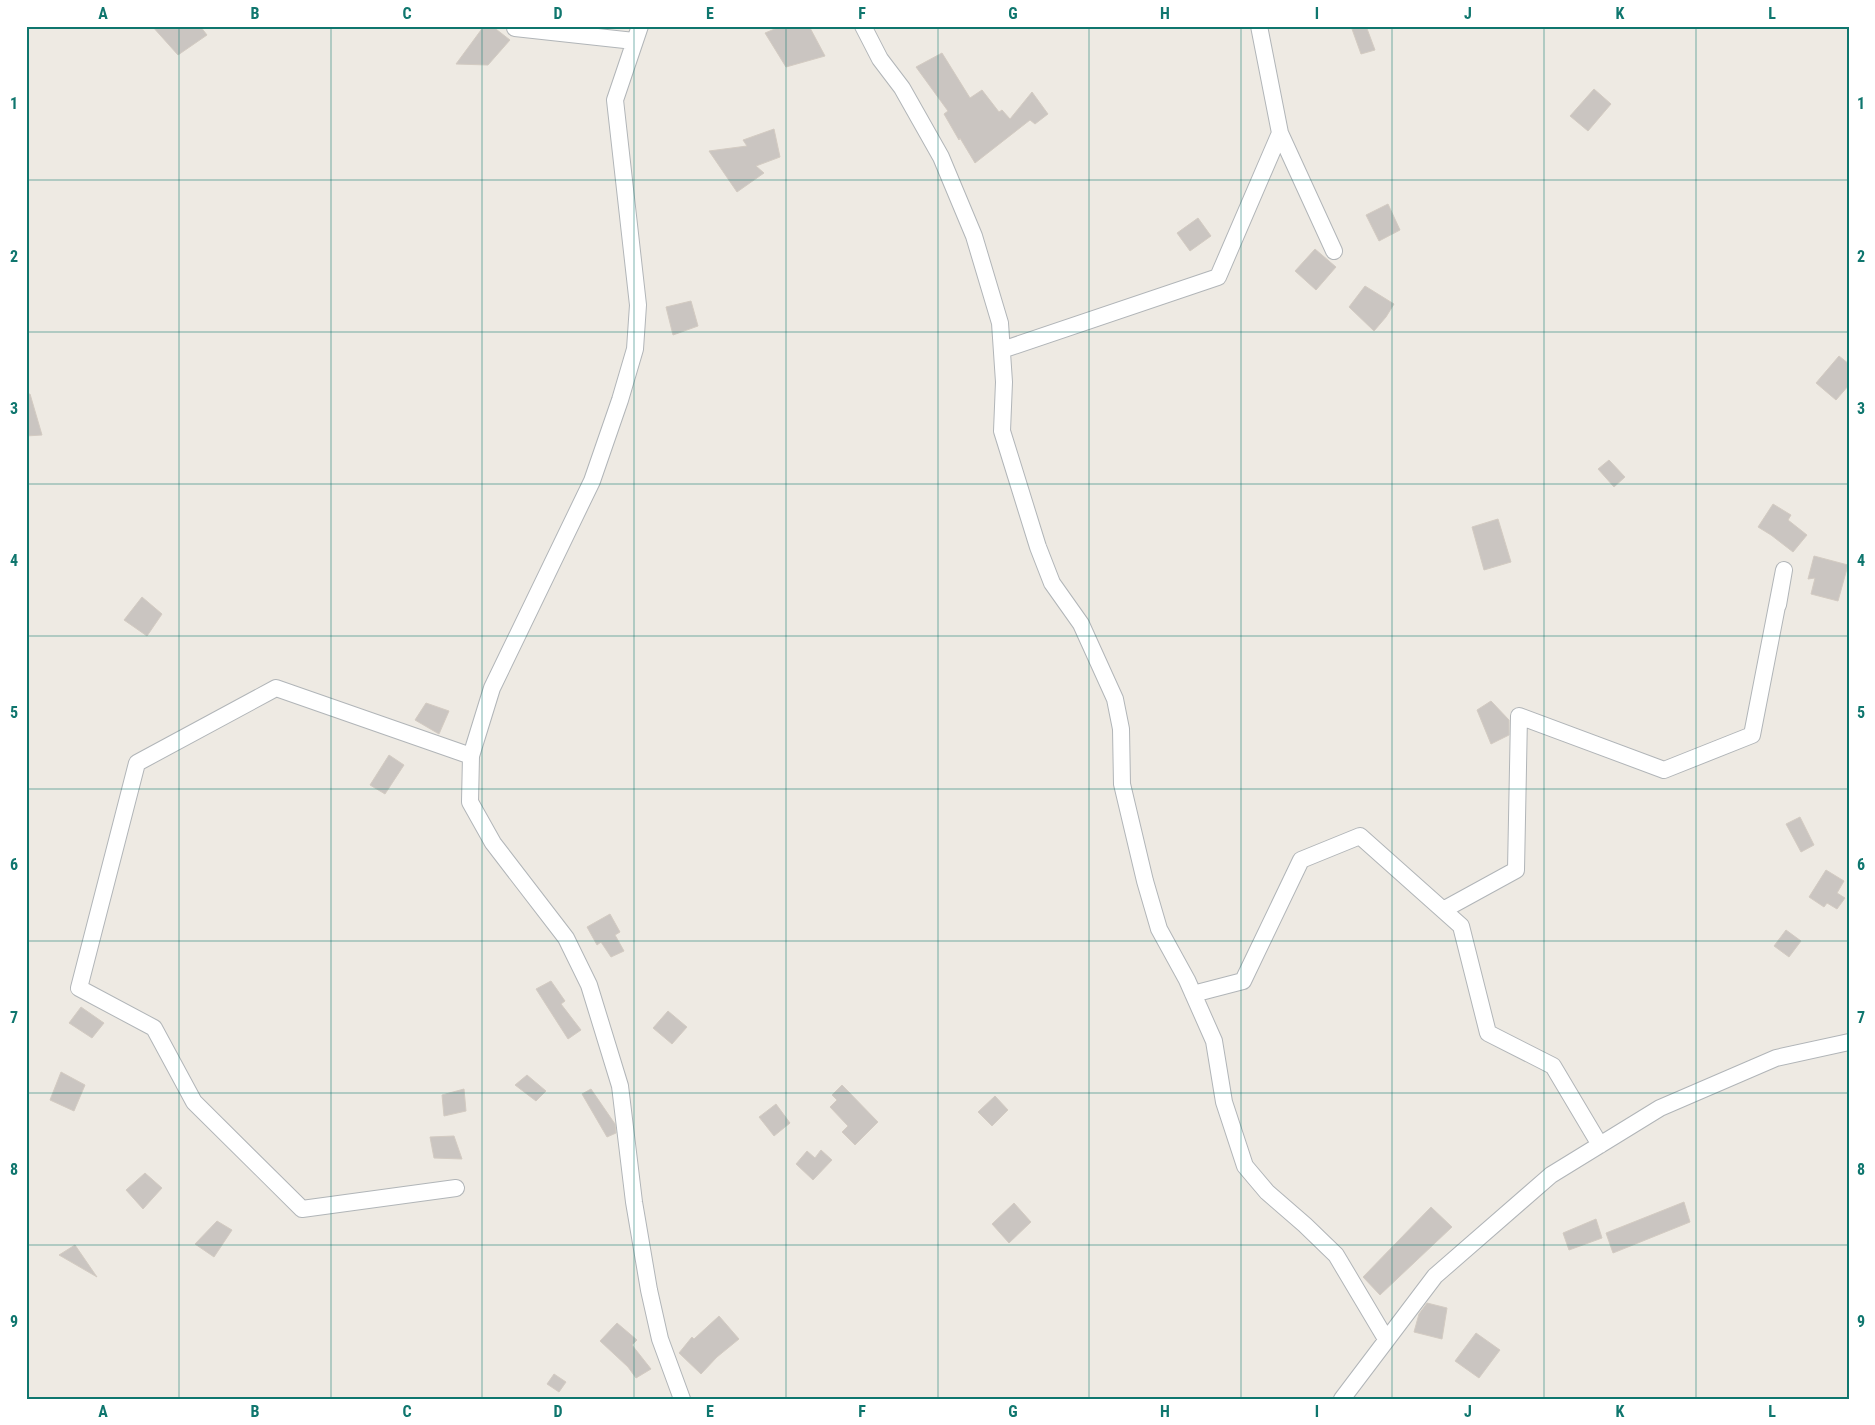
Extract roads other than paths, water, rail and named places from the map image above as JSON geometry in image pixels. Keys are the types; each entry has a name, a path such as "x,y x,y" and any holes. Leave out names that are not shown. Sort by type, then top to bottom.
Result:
{"street":[{"path":"863,26 880,59 902,88 941,157 974,236 1000,323 1004,382 1002,431 1038,547 1052,583 1081,624 1115,699 1121,729 1122,784 1145,881 1159,929 1193,994 1214,1041 1224,1102 1245,1166 1267,1192 1336,1255 1386,1339"},
{"path":"1259,26 1280,133 1334,251"},
{"path":"515,28 637,34 615,100 638,305 634,349 620,400 592,481 492,688 471,756 470,802 493,843 566,938 589,985 620,1086 634,1202 654,1315 660,1339 682,1399"},
{"path":"1002,350 1218,277 1280,133"},
{"path":"1443,910 1516,870 1519,716 1664,770 1752,735 1784,570 1778,605"},
{"path":"456,1188 302,1209 194,1102 154,1028 79,988 137,763 276,688 471,756"},
{"path":"1193,994 1243,981 1301,860 1360,836 1461,926 1488,1033 1552,1066 1600,1145"},
{"path":"1342,1399 1435,1276 1551,1175 1660,1108 1776,1058 1849,1042"}]}
